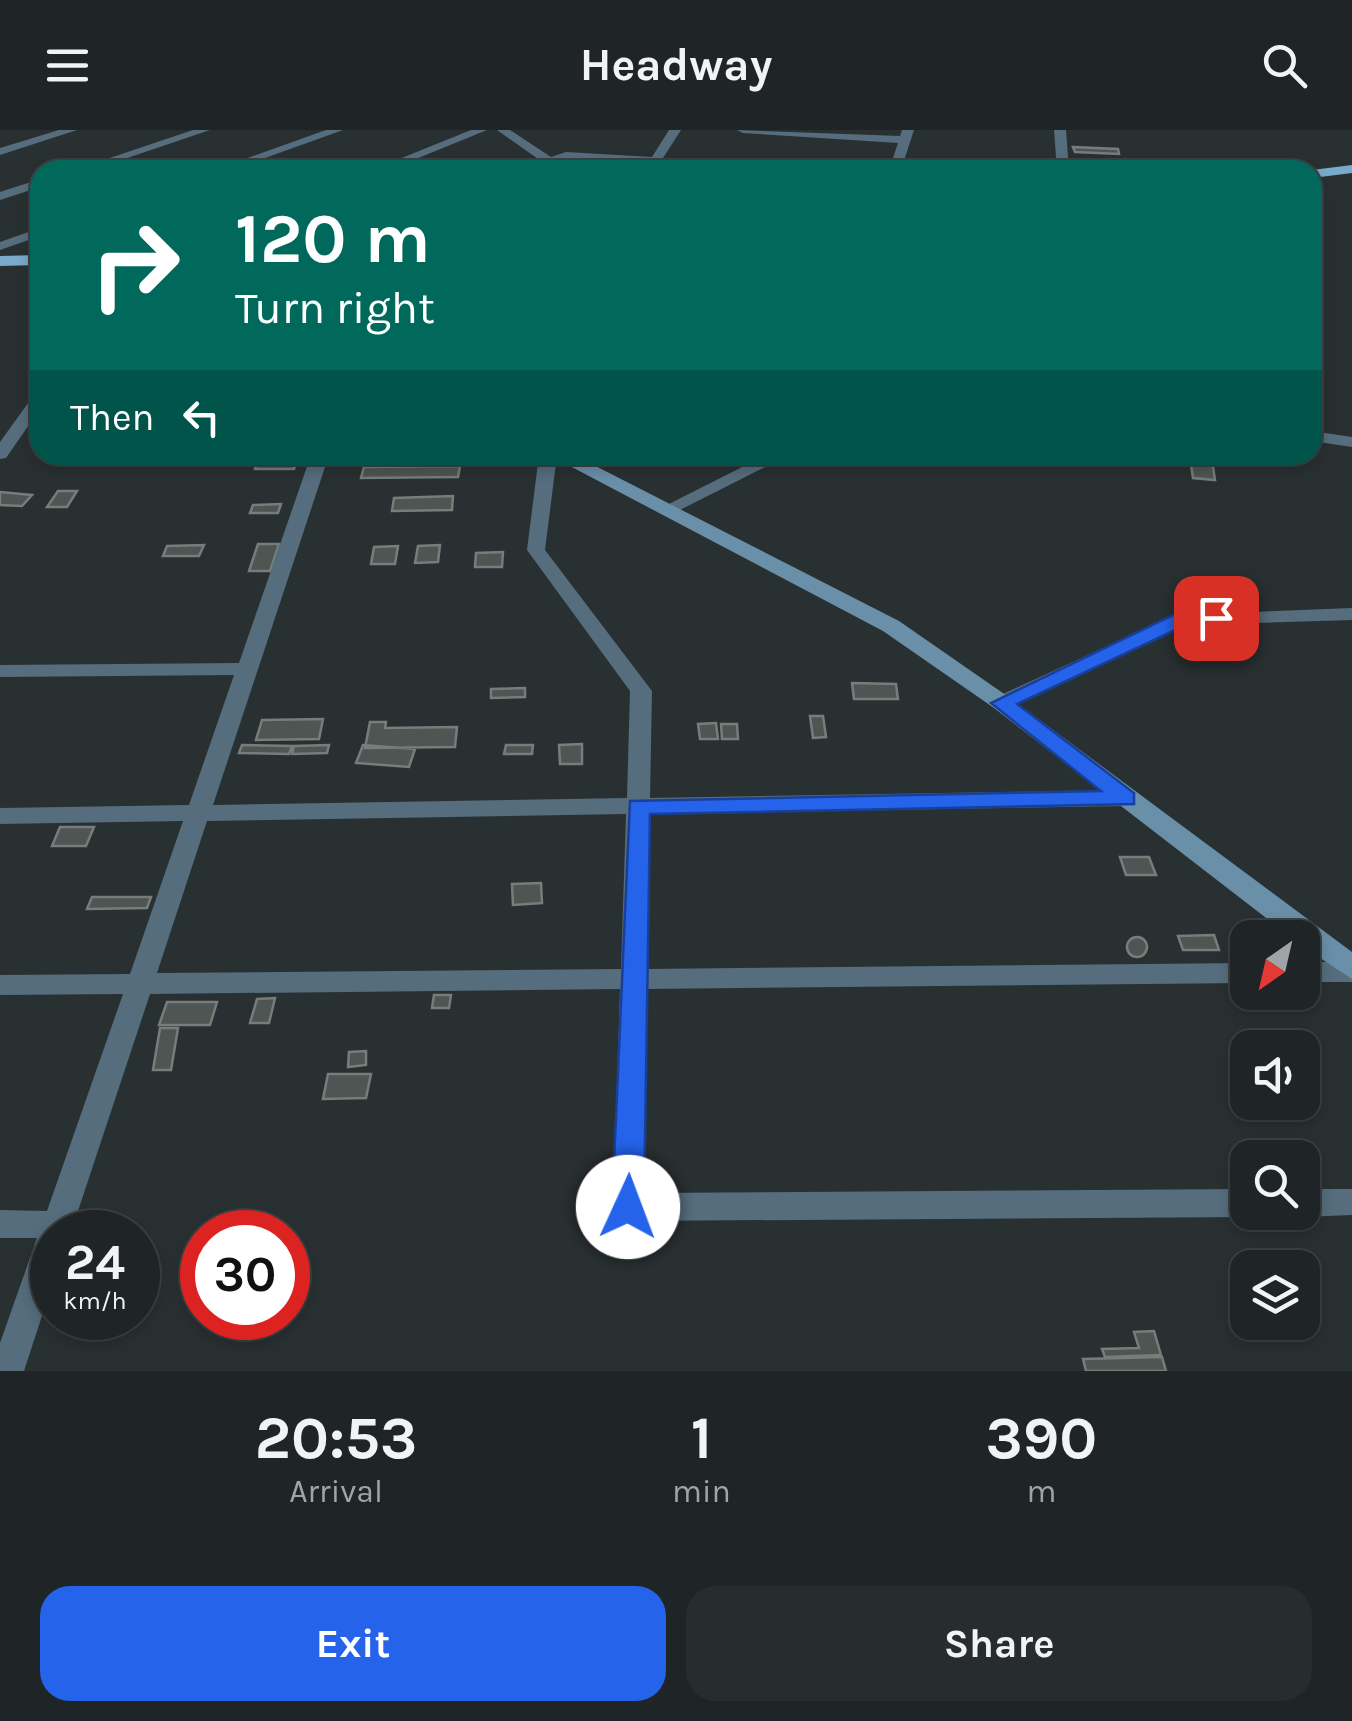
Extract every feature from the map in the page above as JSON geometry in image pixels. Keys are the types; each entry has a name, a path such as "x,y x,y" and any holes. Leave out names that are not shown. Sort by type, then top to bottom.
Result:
{"main road":[{"path":"1322,173 1352,169"},
{"path":"0,261 30,260"}],"street":[{"path":"28,130 50,136"},
{"path":"0,152 71,130"},
{"path":"111,160 204,130"},
{"path":"249,160 336,130"},
{"path":"404,160 481,130"},
{"path":"503,130 542,160"},
{"path":"657,160 675,130"},
{"path":"743,130 906,135 898,160"},
{"path":"1060,130 1062,160"},
{"path":"559,160 566,155 606,160"},
{"path":"0,196 30,186"},
{"path":"0,246 30,236"},
{"path":"0,454 30,413"},
{"path":"1322,438 1352,442"},
{"path":"63,1210 317,465"},
{"path":"547,465 536,550 641,691 628,1207 1230,1203"},
{"path":"578,465 891,626 1002,703 1352,970"},
{"path":"666,510 759,465"},
{"path":"1002,703 1182,618 1352,614"},
{"path":"0,671 247,669"},
{"path":"0,816 1126,798"},
{"path":"1320,971 1352,970"},
{"path":"0,985 1230,973"},
{"path":"1320,1203 1352,1202"},
{"path":"0,1224 30,1228"},
{"path":"8,1371 30,1306"}],"building":[{"path":"1073,147 1118,149 1119,154 1075,152"},
{"path":"256,465 295,465 294,469 255,469"},
{"path":"1191,465 1213,465 1215,480 1193,478"},
{"path":"460,466 458,477 361,478 364,467"},
{"path":"58,491 77,491 67,507 47,507"},
{"path":"0,492 32,495 22,506 0,505"},
{"path":"453,496 452,510 392,511 394,498"},
{"path":"281,504 278,513 250,513 253,505"},
{"path":"258,544 279,544 270,571 249,571"},
{"path":"204,545 199,556 163,556 167,546"},
{"path":"440,545 438,562 415,563 418,546"},
{"path":"398,546 395,564 371,564 374,547"},
{"path":"503,552 502,567 475,567 476,553"},
{"path":"852,683 896,684 898,699 854,699"},
{"path":"525,688 525,697 491,698 491,689"},
{"path":"810,716 823,716 826,737 813,738"},
{"path":"323,719 319,739 256,740 262,720"},
{"path":"370,722 386,722 385,728 457,727 455,747 365,748"},
{"path":"716,723 718,739 700,739 698,724"},
{"path":"721,724 737,724 738,739 722,739"},
{"path":"582,744 582,764 560,764 559,745"},
{"path":"242,745 292,746 289,754 239,753"},
{"path":"329,745 327,753 292,754 294,746"},
{"path":"363,745 415,749 409,767 356,763"},
{"path":"506,745 533,745 532,754 504,754"},
{"path":"60,827 94,827 86,846 52,846"},
{"path":"1120,857 1149,857 1156,875 1126,875"},
{"path":"541,883 542,903 513,905 512,884"},
{"path":"92,897 151,897 147,908 87,909"},
{"path":"1214,935 1219,950 1183,950 1178,936"},
{"path":"1137,937 1147,947 1137,957 1127,947"},
{"path":"434,995 451,995 449,1008 432,1008"},
{"path":"275,998 269,1023 250,1023 257,999"},
{"path":"167,1002 217,1002 210,1025 159,1025"},
{"path":"160,1028 178,1028 171,1070 153,1070"},
{"path":"366,1051 366,1065 348,1067 349,1052"},
{"path":"328,1074 371,1074 366,1098 323,1099"},
{"path":"1154,1331 1161,1355 1105,1357 1102,1349 1139,1348 1134,1332"},
{"path":"1162,1357 1166,1371 1086,1371 1083,1359"}],"route":[{"path":"628,1207 638,806 1126,798 1002,703 1182,618 1216,618"}]}
